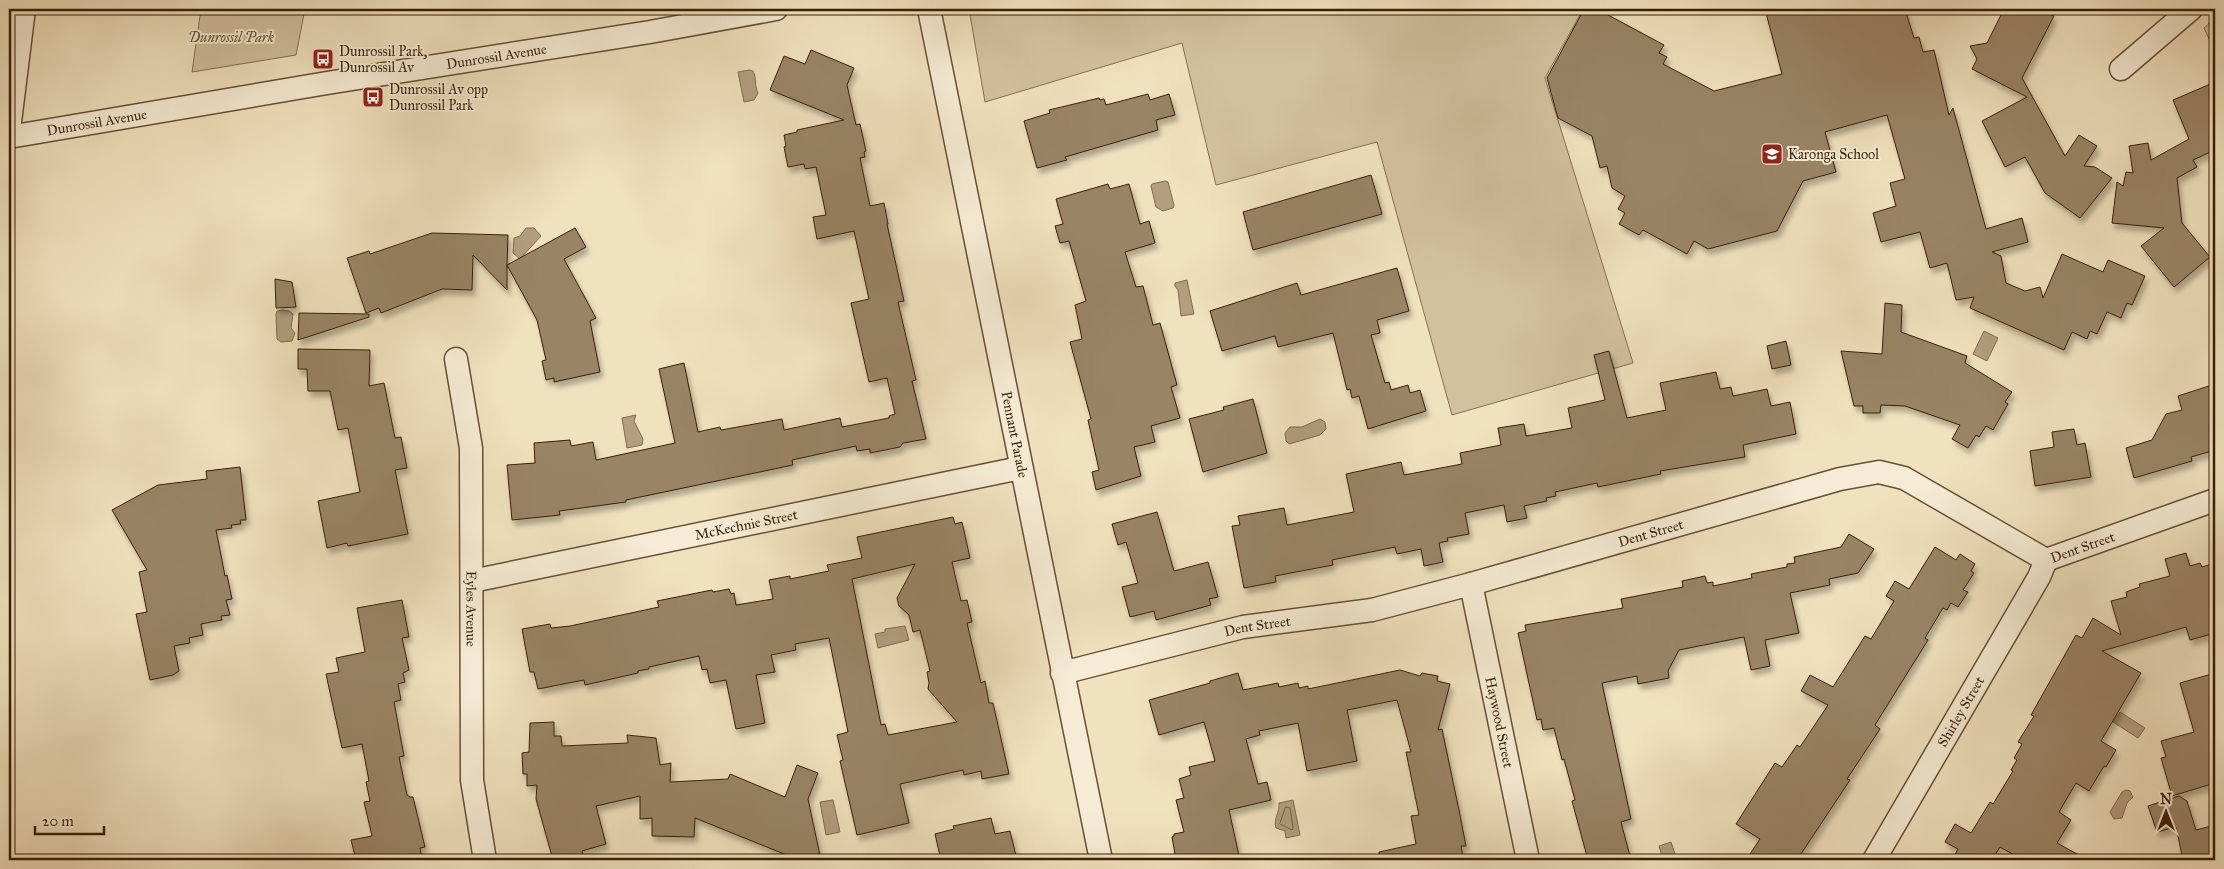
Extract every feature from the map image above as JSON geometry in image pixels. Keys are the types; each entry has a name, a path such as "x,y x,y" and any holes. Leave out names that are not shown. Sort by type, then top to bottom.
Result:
{"street":[{"path":"9,130 24,9"},
{"name":"Dunrossil Avenue","path":"9,137 327,83 650,32 776,9"},
{"name":"Pennant Parade","path":"929,9 1020,468 1101,860"},
{"path":"2121,69 2190,9"},
{"name":"Eyles Avenue","path":"456,359 471,448 472,780 485,860"},
{"name":"McKechnie Street","path":"472,581 1020,468"},
{"name":"Dent Street","path":"1062,674 1243,627 1372,610 1471,584 1830,482 1880,472 1904,478 2046,560 2215,500"},
{"name":"Shirley Street","path":"1874,860 2039,577 2046,560"},
{"name":"Haywood Street","path":"1471,584 1528,860"}],"green space":[{"name":"Dunrossil Park","path":"201,9 305,9 296,55 192,72"},
{"path":"969,9 1583,9 1545,78 1633,363 1452,415 1377,142 1216,185 1182,43 985,102"},
{"path":"2215,18 2215,52 2204,28"}],"water":[{"path":"753,71 758,93 754,100 744,102 738,72"},
{"path":"1168,182 1174,205 1173,208 1163,211 1156,207 1151,186 1152,184"},
{"path":"526,228 534,228 541,236 520,259 513,253 514,238 520,236"},
{"path":"1187,280 1194,314 1181,316 1178,290 1175,283"},
{"path":"282,310 293,314 291,328 295,333 292,341 281,342 277,339 276,314 277,311"},
{"path":"1984,331 1998,338 1987,361 1973,354"},
{"path":"636,415 634,421 643,439 642,445 627,448 622,418"},
{"path":"1320,419 1325,422 1326,429 1320,435 1289,444 1286,441 1285,433 1290,427 1302,427"},
{"path":"905,626 909,640 878,648 875,634 885,632 885,629"},
{"path":"2120,712 2145,728 2138,738 2113,722"},
{"path":"2130,791 2133,797 2127,803 2122,818 2114,819 2110,812 2122,792"},
{"path":"833,800 840,832 826,835 820,802"},
{"path":"1293,800 1300,835 1286,838 1285,831 1276,828 1276,819 1279,803"},
{"path":"1671,842 1677,860 1663,860 1659,846"}],"building":[{"path":"1584,9 1597,9 1664,45 1659,53 1667,57 1663,64 1714,91 1782,74 1765,9 1905,9 1914,38 1919,37 1923,52 1934,50 1949,115 1953,108 1986,229 2022,218 2028,242 1992,252 2001,256 2006,283 2025,291 2040,287 2043,298 2062,254 2103,272 2108,260 2145,276 2132,305 2127,303 2121,318 2107,312 2097,334 2090,331 2087,339 2072,332 2064,350 1970,308 1974,297 1956,300 1947,263 1930,268 1920,232 1881,242 1873,213 1896,206 1890,183 1905,179 1887,115 1825,132 1836,172 1803,181 1777,231 1708,249 1694,241 1687,254 1643,230 1639,235 1619,224 1625,213 1618,209 1625,196 1612,188 1607,166 1600,168 1592,136 1558,118 1547,78"},
{"path":"2004,9 2037,9 2054,16 2022,78 2065,156 2079,135 2097,146 2084,166 2095,167 2112,178 2080,218 2045,193 2025,157 2005,167 1982,121 2027,97 1972,69 1977,59 1970,46 1987,43"},
{"path":"811,50 854,68 847,85 856,125 860,124 866,151 864,152 865,157 860,158 870,206 884,203 904,301 898,302 916,380 912,381 926,439 903,443 900,447 870,453 870,449 857,451 856,446 792,460 793,465 626,500 626,502 559,511 560,515 512,520 507,465 535,463 534,443 570,440 571,446 593,442 596,460 675,443 659,369 684,363 698,432 720,427 721,430 782,419 784,430 840,418 842,427 889,418 889,416 895,414 887,378 869,382 851,303 869,299 854,231 817,239 813,217 826,215 816,167 805,169 804,164 788,167 784,147 786,146 784,135 797,132 797,130 844,120 770,90 784,56 805,64"},
{"path":"2215,82 2215,150 2193,160 2197,167 2177,178 2182,223 2210,257 2174,287 2141,246 2164,228 2112,223 2117,182 2123,186 2126,172 2133,173 2129,146 2148,143 2151,160 2189,139 2173,100"},
{"path":"1148,94 1150,100 1169,94 1175,115 1156,120 1158,130 1065,157 1067,160 1037,168 1024,121 1050,113 1049,110 1099,98 1100,100 1104,99 1106,105"},
{"path":"1371,175 1382,214 1253,250 1243,212"},
{"path":"1108,184 1110,189 1129,184 1140,224 1149,221 1155,243 1125,252 1136,287 1143,286 1153,325 1160,323 1177,385 1171,387 1180,418 1151,426 1155,442 1134,447 1141,476 1096,490 1092,472 1099,470 1088,420 1091,419 1070,342 1082,339 1075,305 1086,301 1069,241 1060,243 1055,226 1063,224 1056,199"},
{"path":"575,228 586,247 564,259 596,318 590,321 600,372 554,382 554,378 546,380 542,361 546,360 537,320 507,265"},
{"path":"432,233 508,235 507,290 473,255 472,290 442,289 381,313 379,308 366,313 347,258 369,251 370,254"},
{"path":"1397,268 1409,311 1377,320 1380,333 1371,335 1385,383 1389,382 1391,390 1408,385 1410,393 1420,390 1426,411 1368,429 1359,396 1352,398 1350,389 1347,390 1333,333 1278,347 1275,336 1222,351 1210,311 1297,283 1301,295"},
{"path":"275,279 292,282 296,307 276,308"},
{"path":"1885,303 1902,305 1901,332 1967,356 1965,363 2012,392 2005,402 2008,404 1993,430 1986,426 1979,437 1976,435 1968,448 1952,439 1960,425 1905,406 1881,405 1880,413 1863,413 1863,406 1854,406 1841,351 1882,354"},
{"path":"299,313 369,314 369,317 298,340"},
{"path":"1786,341 1791,365 1772,369 1767,346"},
{"path":"298,349 370,350 369,386 384,383 395,438 401,437 407,468 395,470 408,534 348,546 347,543 327,548 318,501 360,492 348,428 338,430 330,391 308,391 307,369 298,369"},
{"path":"1609,351 1627,418 1666,410 1660,383 1716,372 1720,389 1731,387 1733,396 1767,389 1771,406 1790,402 1796,434 1743,445 1745,457 1660,471 1661,474 1598,487 1597,483 1555,492 1556,496 1546,498 1547,501 1524,506 1527,518 1507,522 1504,505 1465,513 1469,534 1447,538 1448,541 1439,543 1443,562 1424,566 1421,549 1397,554 1395,547 1332,560 1333,565 1275,576 1276,582 1244,588 1232,526 1240,525 1238,516 1284,508 1287,525 1354,512 1346,474 1401,462 1404,475 1462,464 1460,453 1501,445 1498,428 1524,424 1526,436 1572,428 1568,408 1605,400 1594,355"},
{"path":"2215,384 2215,450 2191,457 2192,461 2134,478 2126,448 2152,440 2166,414 2182,410 2178,396"},
{"path":"1253,399 1267,453 1203,472 1189,419 1224,410 1223,407"},
{"path":"2074,429 2077,445 2085,443 2091,477 2035,486 2030,451 2054,447 2052,432"},
{"path":"240,467 246,520 240,520 241,524 231,525 232,528 216,530 225,576 227,575 232,599 226,600 230,615 221,616 222,620 201,624 203,635 189,638 190,643 174,646 179,671 173,675 150,680 136,614 147,612 139,572 147,570 112,510 158,485 207,479 206,471"},
{"path":"1157,512 1174,571 1208,562 1218,597 1209,599 1211,605 1156,620 1154,611 1130,617 1122,587 1138,583 1126,542 1118,545 1112,524"},
{"path":"953,517 955,524 962,522 970,558 952,562 961,601 967,600 972,622 967,623 981,683 985,681 989,703 993,703 1009,774 982,779 981,771 964,775 963,770 900,784 909,823 857,835 840,761 843,760 837,735 848,732 829,638 795,644 796,650 771,655 775,672 756,675 765,723 736,729 726,680 710,683 707,669 702,670 699,656 649,667 649,669 638,671 638,673 585,685 584,680 538,689 534,672 530,672 522,629 550,624 551,628 570,626 659,607 657,601 712,590 713,592 729,589 731,594 734,593 736,605 773,599 769,580 790,576 790,579 829,571 827,565 862,558 857,537","holes":["915,564 897,598 899,606 909,615 913,632 920,630 930,671 927,672 928,689 957,722 888,735 885,724 881,725 852,579"]},
{"path":"1849,534 1874,549 1858,573 1829,579 1830,585 1790,593 1799,633 1765,640 1770,666 1751,670 1744,637 1679,650 1668,671 1669,678 1638,684 1637,676 1602,683 1631,819 1621,822 1631,860 1588,860 1572,801 1575,800 1554,728 1543,730 1541,719 1537,720 1518,633 1526,631 1525,625 1623,608 1621,599 1683,587 1682,581 1705,576 1707,583 1713,582 1713,586 1752,578 1751,574 1787,567 1787,564 1795,563 1794,557 1841,547"},
{"path":"1935,547 1956,560 1960,554 1975,564 1971,571 1974,573 1963,590 1968,592 1958,607 1951,603 1947,610 1943,608 1925,638 1928,640 1875,725 1880,729 1847,779 1850,780 1797,860 1746,860 1760,839 1736,824 1775,763 1782,767 1797,745 1800,747 1828,705 1801,691 1810,675 1833,687 1865,636 1871,639 1894,601 1886,596 1895,581 1909,589"},
{"path":"2186,553 2190,566 2200,563 2202,567 2215,563 2215,633 2190,640 2186,627 2102,651 2141,673 2101,741 2116,750 2106,767 2104,766 2089,791 2076,783 2059,812 2071,820 2057,843 2088,860 2023,860 2000,847 1992,860 1952,860 1958,849 1945,842 1955,824 1971,833 1990,802 1993,804 2013,771 2011,770 2017,760 2014,758 2022,744 2018,742 2034,716 2031,715 2076,635 2082,638 2093,618 2121,635 2111,601 2127,597 2126,592 2140,587 2139,584 2170,576 2165,559"},
{"path":"402,600 409,637 402,638 409,670 403,673 405,682 398,684 401,700 394,702 404,756 399,757 407,795 413,797 425,847 420,848 422,860 356,860 351,840 372,836 364,802 370,801 366,782 369,781 362,744 342,748 326,674 339,672 336,658 365,652 357,608"},
{"path":"1400,670 1420,676 1422,673 1438,676 1437,681 1450,684 1438,730 1442,729 1460,815 1466,846 1461,846 1463,856 1440,860 1380,860 1379,852 1416,844 1411,816 1419,815 1406,752 1411,752 1397,700 1347,710 1357,761 1307,771 1298,723 1259,731 1260,735 1246,739 1258,784 1267,782 1271,800 1229,810 1240,860 1176,860 1172,837 1174,834 1184,832 1176,800 1184,798 1179,779 1191,775 1189,767 1215,761 1204,722 1159,735 1149,700 1238,673 1243,690 1278,683 1279,687 1298,683 1299,688 1308,686 1308,689"},
{"path":"2215,673 2215,783 2172,796 2161,758 2166,757 2161,741 2194,732 2180,683"},
{"path":"554,722 554,736 561,736 562,746 628,743 627,735 656,738 660,765 671,763 670,782 728,779 730,774 785,797 797,765 818,773 808,799 821,860 799,860 695,818 694,837 652,836 652,818 640,819 640,796 596,806 606,844 582,851 584,860 553,860 536,799 537,785 527,786 527,774 523,774 522,753 529,752 530,723"},
{"path":"2179,796 2187,801 2196,830 2215,825 2215,860 2183,860 2176,827 2157,832 2148,806"},
{"path":"991,818 995,834 1010,831 1017,860 941,860 935,834 954,829 953,826"}],"place":[{"name":"Dunrossil Park, Dunrossil Av","path":"323,59"},
{"name":"Dunrossil Av opp Dunrossil Park","path":"373,97"},
{"name":"Karonga School","path":"1772,154"}]}
